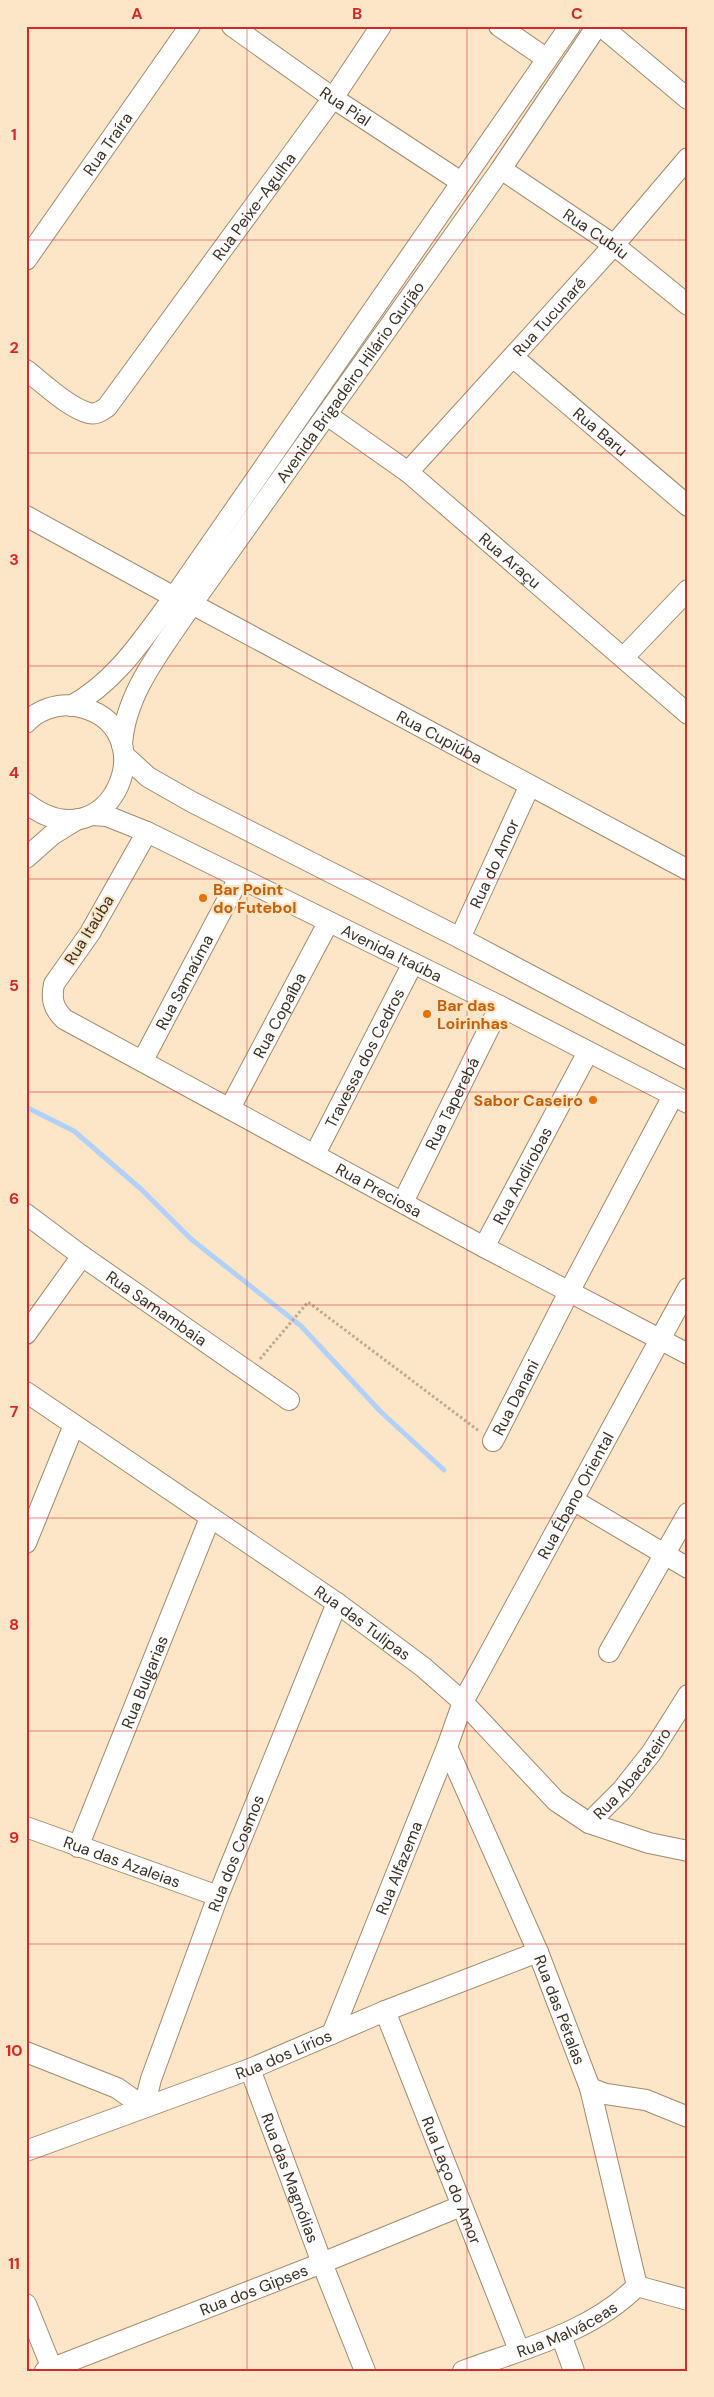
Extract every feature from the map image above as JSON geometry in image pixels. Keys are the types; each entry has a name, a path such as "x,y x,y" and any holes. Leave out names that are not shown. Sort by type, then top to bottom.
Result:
{"street":[{"name":"Rua Traíra","path":"26,260 190,26"},
{"name":"Rua Pial","path":"232,26 333,98 462,182"},
{"name":"Rua Peixe-Agulha","path":"26,370 70,403 90,413 100,412 107,407 125,385 333,98 381,26"},
{"path":"499,26 547,59"},
{"name":"Avenida Brigadeiro Hilário Gurjão","path":"85,817 107,804 118,790 124,773 123,724 129,708 183,601 462,182 570,26"},
{"path":"599,26 688,99"},
{"name":"Avenida Brigadeiro Hilário Gurjão","path":"71,706 100,686 183,601 327,415 501,169 599,26"},
{"name":"Rua Tucunaré","path":"408,472 614,244 688,158"},
{"name":"Rua Cubiu","path":"501,169 614,244 688,305"},
{"name":"Rua Baru","path":"513,357 688,506"},
{"name":"Rua Araçu","path":"327,415 408,472 688,714"},
{"name":"Rua Cupiúba","path":"26,516 529,787 688,870"},
{"path":"624,657 688,590"},
{"path":"26,708 46,709 71,706 91,711 107,722 116,732 123,750 148,777 192,802 460,938 688,1059"},
{"path":"26,723 46,709"},
{"name":"Rua do Amor","path":"460,938 529,787"},
{"name":"Avenida Itaúba","path":"26,803 50,817 64,820 85,817 114,818 147,832 328,923 500,1006 681,1099"},
{"path":"26,858 52,835 85,817"},
{"name":"Rua Itaúba","path":"72,1023 56,1011 52,993 54,984 90,933 147,832"},
{"name":"Rua Samaúma","path":"143,1060 239,878"},
{"name":"Rua Copaíba","path":"230,1108 328,923"},
{"name":"Travessa dos Cedros","path":"315,1154 413,963"},
{"name":"Rua Taperebá","path":"403,1202 500,1006"},
{"name":"Rua Preciosa","path":"72,1023 484,1247 658,1340 688,1354"},
{"name":"Rua Andirobas","path":"484,1247 588,1052"},
{"name":"Rua Danani","path":"493,1441 569,1292 681,1099"},
{"name":"Rua Samambaia","path":"26,1214 82,1256 250,1371 289,1400"},
{"path":"26,1334 82,1256"},
{"name":"Rua Ébano Oriental","path":"463,1702 658,1340 688,1288"},
{"name":"Rua das Tulipas","path":"26,1392 337,1603 423,1667 463,1702 556,1802 590,1824 649,1843 688,1851"},
{"path":"26,1543 74,1425"},
{"path":"573,1500 688,1568"},
{"path":"609,1652 688,1513"},
{"name":"Rua Bulgarias","path":"78,1847 210,1518"},
{"name":"Rua dos Cosmos","path":"144,2107 151,2079 218,1896 337,1603"},
{"name":"Rua Abacateiro","path":"590,1824 622,1790 652,1752 688,1695"},
{"name":"Rua Alfazema","path":"332,2034 447,1747 463,1702"},
{"name":"Rua das Pétalas","path":"447,1747 538,1952 590,2088 637,2286"},
{"name":"Rua das Azaleias","path":"26,1827 218,1896"},
{"name":"Rua dos Lírios","path":"26,2151 250,2069 385,2012 538,1952"},
{"name":"Rua Laço do Amor","path":"385,2012 519,2350"},
{"path":"26,2052 117,2088 144,2107"},
{"name":"Rua das Magnólias","path":"250,2069 322,2263 366,2371"},
{"path":"590,2088 606,2094 646,2100 688,2117"},
{"name":"Rua dos Gipses","path":"50,2370 461,2206"},
{"path":"637,2286 688,2300"},
{"name":"Rua Malváceas","path":"463,2371 561,2335 600,2316 626,2297 637,2286"},
{"path":"26,2304 50,2370"},
{"path":"561,2335 574,2371"}],"path":[{"name":"Rua Danani","path":"250,1371 308,1302 493,1441"}],"waterway":[{"path":"26,1107 74,1131 141,1189 191,1239 301,1326 380,1411 444,1470"}],"place":[{"name":"Bar Point do Futebol","path":"203,898"},
{"name":"Bar das Loirinhas","path":"427,1014"},
{"name":"Sabor Caseiro","path":"593,1100"}]}
